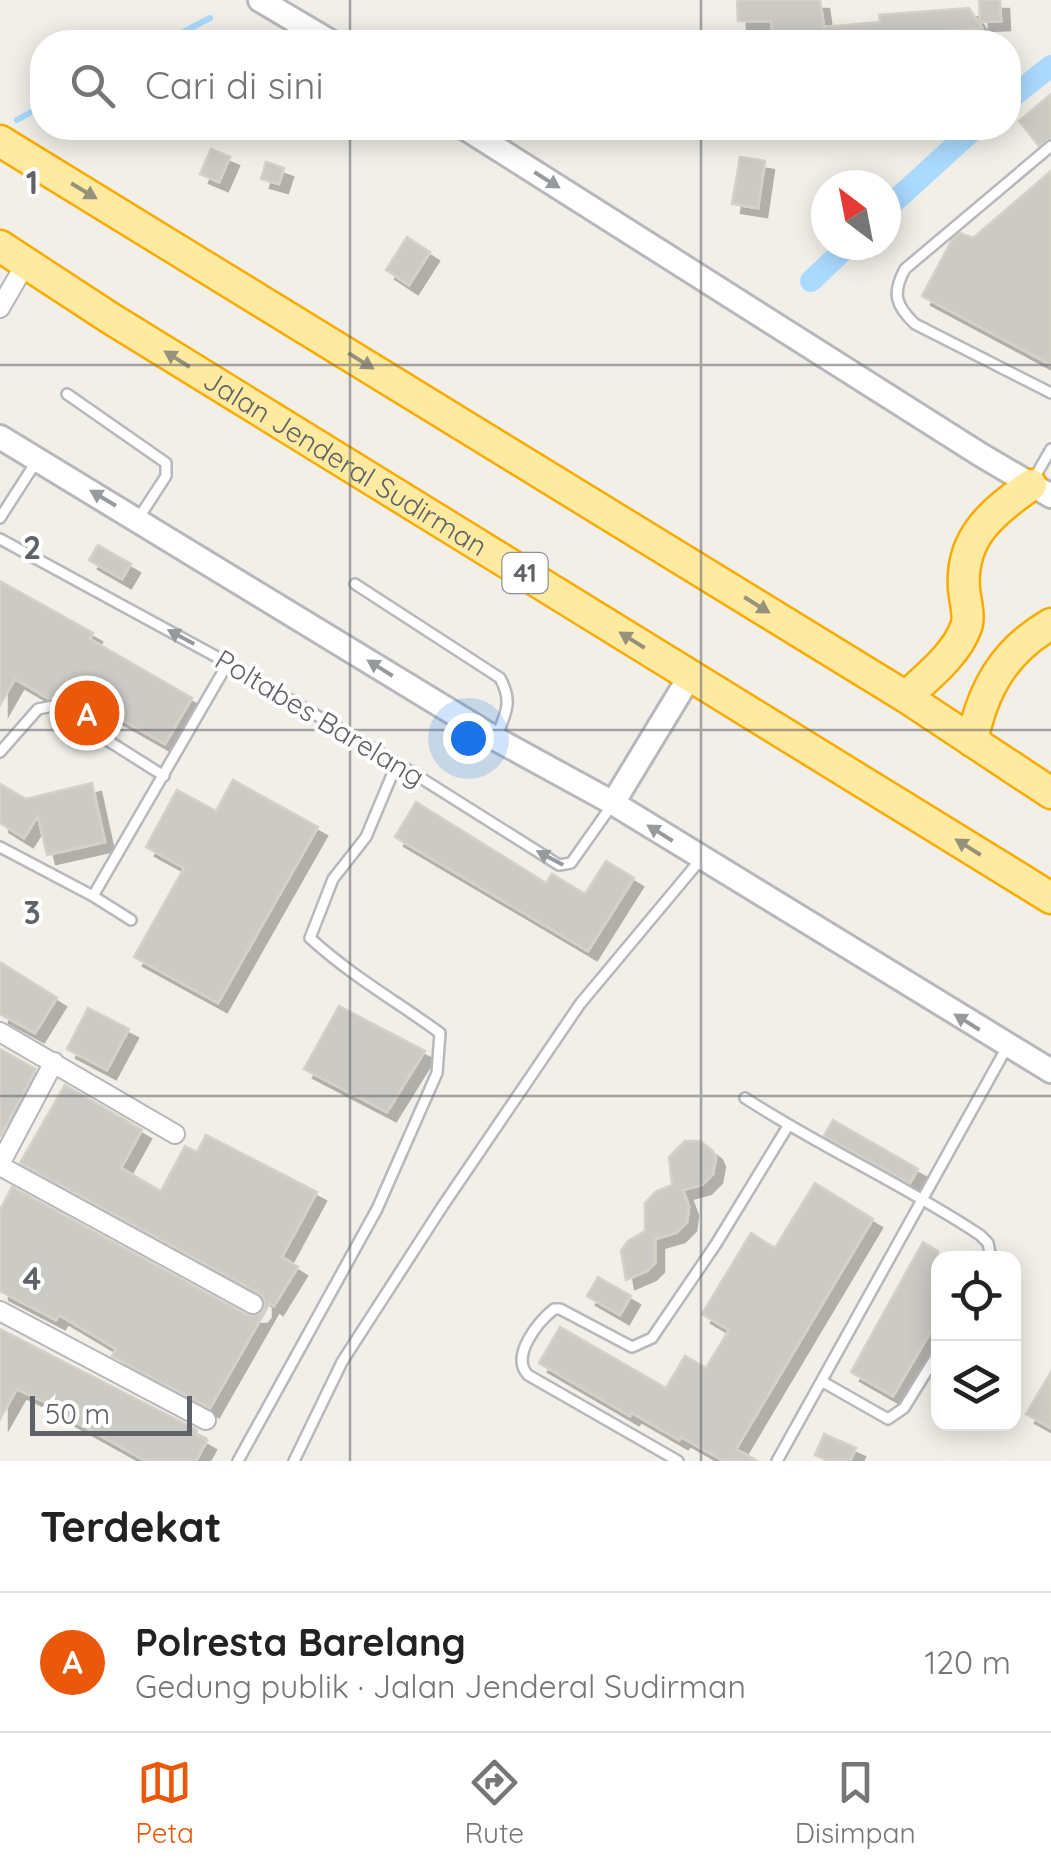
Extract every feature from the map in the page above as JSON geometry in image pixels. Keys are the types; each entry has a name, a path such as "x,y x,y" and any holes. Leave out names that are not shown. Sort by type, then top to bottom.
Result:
{"highway":[{"path":"0,141 906,697 1051,793"},
{"name":"Jalan Jenderal Sudirman","path":"0,246 1051,898"},
{"path":"906,697 952,652 968,624 964,564 974,533 992,515 1041,490"},
{"path":"968,624 1014,650"},
{"path":"972,741 987,689 1014,650 1051,624"}],"street":[{"path":"260,0 311,30"},
{"path":"484,140 1041,490"},
{"path":"0,308 26,263"},
{"path":"0,437 496,739 613,803 1051,1071"},
{"path":"613,803 690,676"},
{"path":"0,1032 175,1134"},
{"path":"54,1062 0,1165 253,1304"},
{"path":"0,1312 206,1420"}],"lane":[{"path":"1051,146 905,269 897,284 895,300 915,324 1051,393"},
{"path":"68,394 166,463 166,476 138,519"},
{"path":"1041,490 1051,449"},
{"path":"0,518 38,459"},
{"name":"Poltabes Barelang","path":"0,540 228,663 563,866 571,863 613,803"},
{"path":"355,584 500,678 508,693 508,706 496,739"},
{"path":"93,896 228,663"},
{"path":"0,752 38,709 53,706 164,776"},
{"path":"238,1461 377,1209 437,1073 440,1033 341,966 310,938 333,879 366,837 398,763"},
{"path":"0,847 132,920"},
{"path":"294,1461 342,1362 453,1191 580,1004 701,858"},
{"path":"777,1461 1007,1046"},
{"path":"746,1098 788,1126 924,1197 980,1235 988,1243 989,1251"},
{"path":"672,1460 528,1375 521,1359 536,1329 554,1309 560,1308 632,1347 652,1338 716,1244 788,1126"},
{"path":"823,1382 888,1419 904,1408 931,1364"}],"building":[{"path":"737,0 820,0 824,27 880,22 879,15 969,8 982,28 772,30 771,21 738,21"},
{"path":"979,0 1000,0 1001,21 980,22"},
{"path":"1051,94 1051,138 1039,146 1021,119"},
{"path":"211,149 230,157 219,182 200,174"},
{"path":"740,157 765,161 758,208 732,204"},
{"path":"266,162 284,168 279,184 261,179"},
{"path":"1051,171 1051,365 922,296 952,240 960,233 973,238"},
{"path":"407,237 430,252 409,285 386,270"},
{"path":"98,545 131,564 122,579 89,560"},
{"path":"0,581 93,633 90,639 192,698 165,744 62,686 55,698 49,699 15,679 0,705"},
{"path":"233,780 318,827 218,1003 134,957 184,868 146,847 177,790 216,811"},
{"path":"92,783 105,842 47,855 38,816 24,838 0,823 0,784 26,799"},
{"path":"416,802 546,883 552,874 585,894 606,861 634,878 588,951 395,837"},
{"path":"0,962 57,998 35,1033 0,1014"},
{"path":"339,1006 425,1051 387,1112 304,1069"},
{"path":"88,1008 129,1029 107,1070 67,1049"},
{"path":"0,1049 36,1069 0,1137"},
{"path":"65,1085 142,1130 121,1168 161,1191 185,1146 197,1152 206,1135 317,1192 282,1257 298,1267 274,1306 270,1303 210,1408 112,1356 116,1349 59,1315 56,1320 0,1291 0,1210 12,1187 247,1315 259,1315 264,1309 264,1298 259,1293 20,1163"},
{"path":"833,1120 918,1169 910,1183 824,1136"},
{"path":"685,1141 700,1141 713,1151 713,1174 702,1185 683,1190 689,1207 687,1222 676,1233 655,1239 655,1263 626,1280 621,1251 628,1241 645,1231 645,1203 655,1192 672,1185 669,1157"},
{"path":"815,1183 873,1219 736,1449 758,1461 724,1461 632,1413 630,1416 539,1363 560,1327 666,1388 685,1356 706,1368 729,1330 702,1314 751,1233 775,1248"},
{"path":"923,1242 938,1251 931,1251 931,1331 893,1396 851,1372"},
{"path":"598,1277 631,1296 620,1315 587,1296"},
{"path":"0,1329 197,1430 195,1434 207,1441 196,1461 146,1461 56,1411 58,1408 17,1389 0,1419"},
{"path":"1051,1372 1051,1428 1026,1414"},
{"path":"824,1434 856,1448 850,1461 828,1461 815,1455"}],"waterway":[{"path":"187,30 210,18"},
{"path":"1021,90 1051,66"},
{"path":"17,120 30,113"},
{"path":"901,195 962,140"},
{"path":"811,281 833,260"}],"place":[{"name":"Polresta Barelang","path":"87,713"}]}
